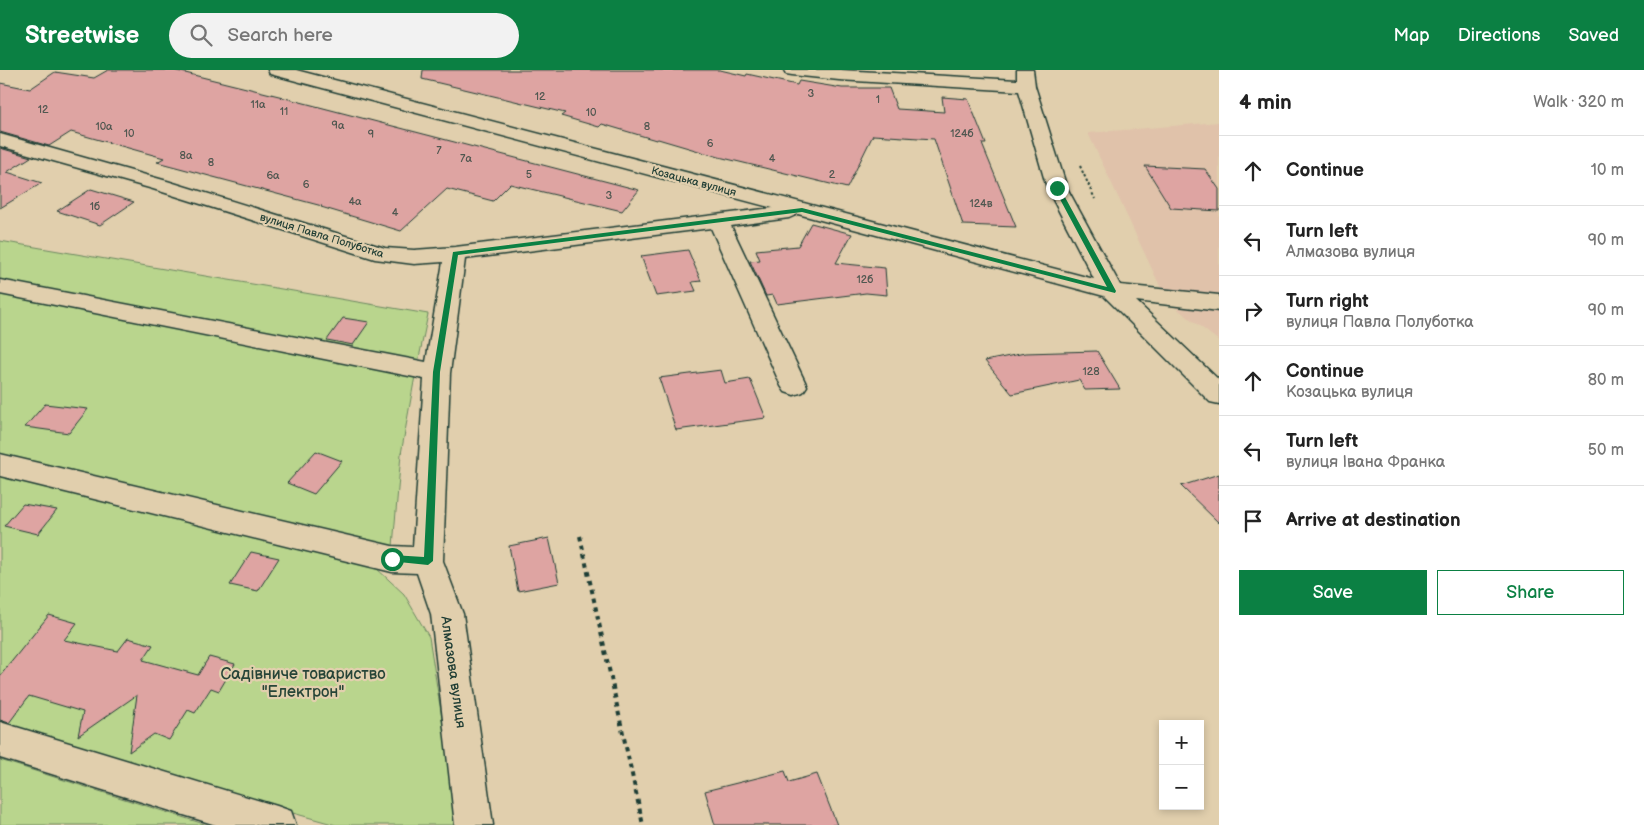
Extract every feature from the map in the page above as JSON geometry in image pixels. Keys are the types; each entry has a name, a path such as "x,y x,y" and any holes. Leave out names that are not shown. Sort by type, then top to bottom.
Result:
{"street":[{"name":"Козацька вулиця","path":"276,70 1112,291 1219,303"},
{"path":"792,70 838,75 1025,78 1057,188 1112,291 1219,395"},
{"name":"вулиця Павла Полуботка","path":"0,140 160,185 383,254 414,257 455,254 802,210"},
{"path":"718,220 794,386"},
{"name":"Алмазова вулиця","path":"455,254 436,372 428,561 447,614 474,825"},
{"path":"0,287 436,372"},
{"path":"0,464 392,559 428,561"},
{"path":"0,740 277,825"}],"path":[{"path":"1077,161 1098,205"},
{"path":"580,536 643,825"}],"shaded area":[{"path":"1219,122 1219,341 1167,301 1088,133"}],"green space":[{"path":"0,241 428,314 418,363 0,281"},
{"path":"0,292 415,376 401,454 393,546 0,454"},
{"name":"Садівниче товариство \"Електрон\"","path":"0,474 375,567 404,594 429,637 459,825 336,825 203,788 0,727"},
{"path":"0,760 185,818 207,825 0,825"}],"building":[{"path":"108,70 173,70 639,190 622,211 510,184 493,201 447,189 401,231 322,206 157,162 164,158 71,132 49,146 0,132 0,83 30,89 55,72 94,78"},
{"path":"423,70 720,70 797,85 799,81 842,88 889,88 897,109 944,112 942,97 968,99 986,144 982,144 1016,227 963,225 934,139 873,135 847,188 719,157 602,124 599,127 561,116 565,113 422,79"},
{"path":"0,148 31,157 7,172 42,183 0,208"},
{"path":"1145,166 1205,169 1219,189 1219,211 1171,208"},
{"path":"91,189 134,202 100,225 57,211"},
{"path":"811,223 852,234 836,263 885,268 887,295 866,293 777,304 773,295 766,296 750,261 760,260 756,250 798,246"},
{"path":"688,250 701,281 692,282 696,291 656,296 641,256"},
{"path":"343,318 369,322 353,345 327,340"},
{"path":"1097,351 1120,389 1085,390 1079,380 1012,394 985,361 1025,353"},
{"path":"721,370 725,383 750,379 766,418 676,430 659,378"},
{"path":"45,404 88,409 69,433 25,427"},
{"path":"316,451 342,461 314,494 287,483"},
{"path":"1219,474 1219,523 1181,486"},
{"path":"23,504 57,510 38,534 4,526"},
{"path":"549,538 559,583 518,591 509,546"},
{"path":"251,552 279,558 258,591 230,585"},
{"path":"49,615 77,623 64,640 118,651 128,638 153,645 143,660 198,675 209,657 235,664 219,691 211,688 195,713 188,710 169,740 154,734 129,752 137,695 78,736 83,712 29,696 9,723 0,720 0,676"},
{"path":"785,771 789,782 817,774 837,825 715,825 705,791"}],"route":[{"path":"392,559 428,561 436,372 455,254 802,210 1112,291 1057,188"}]}
